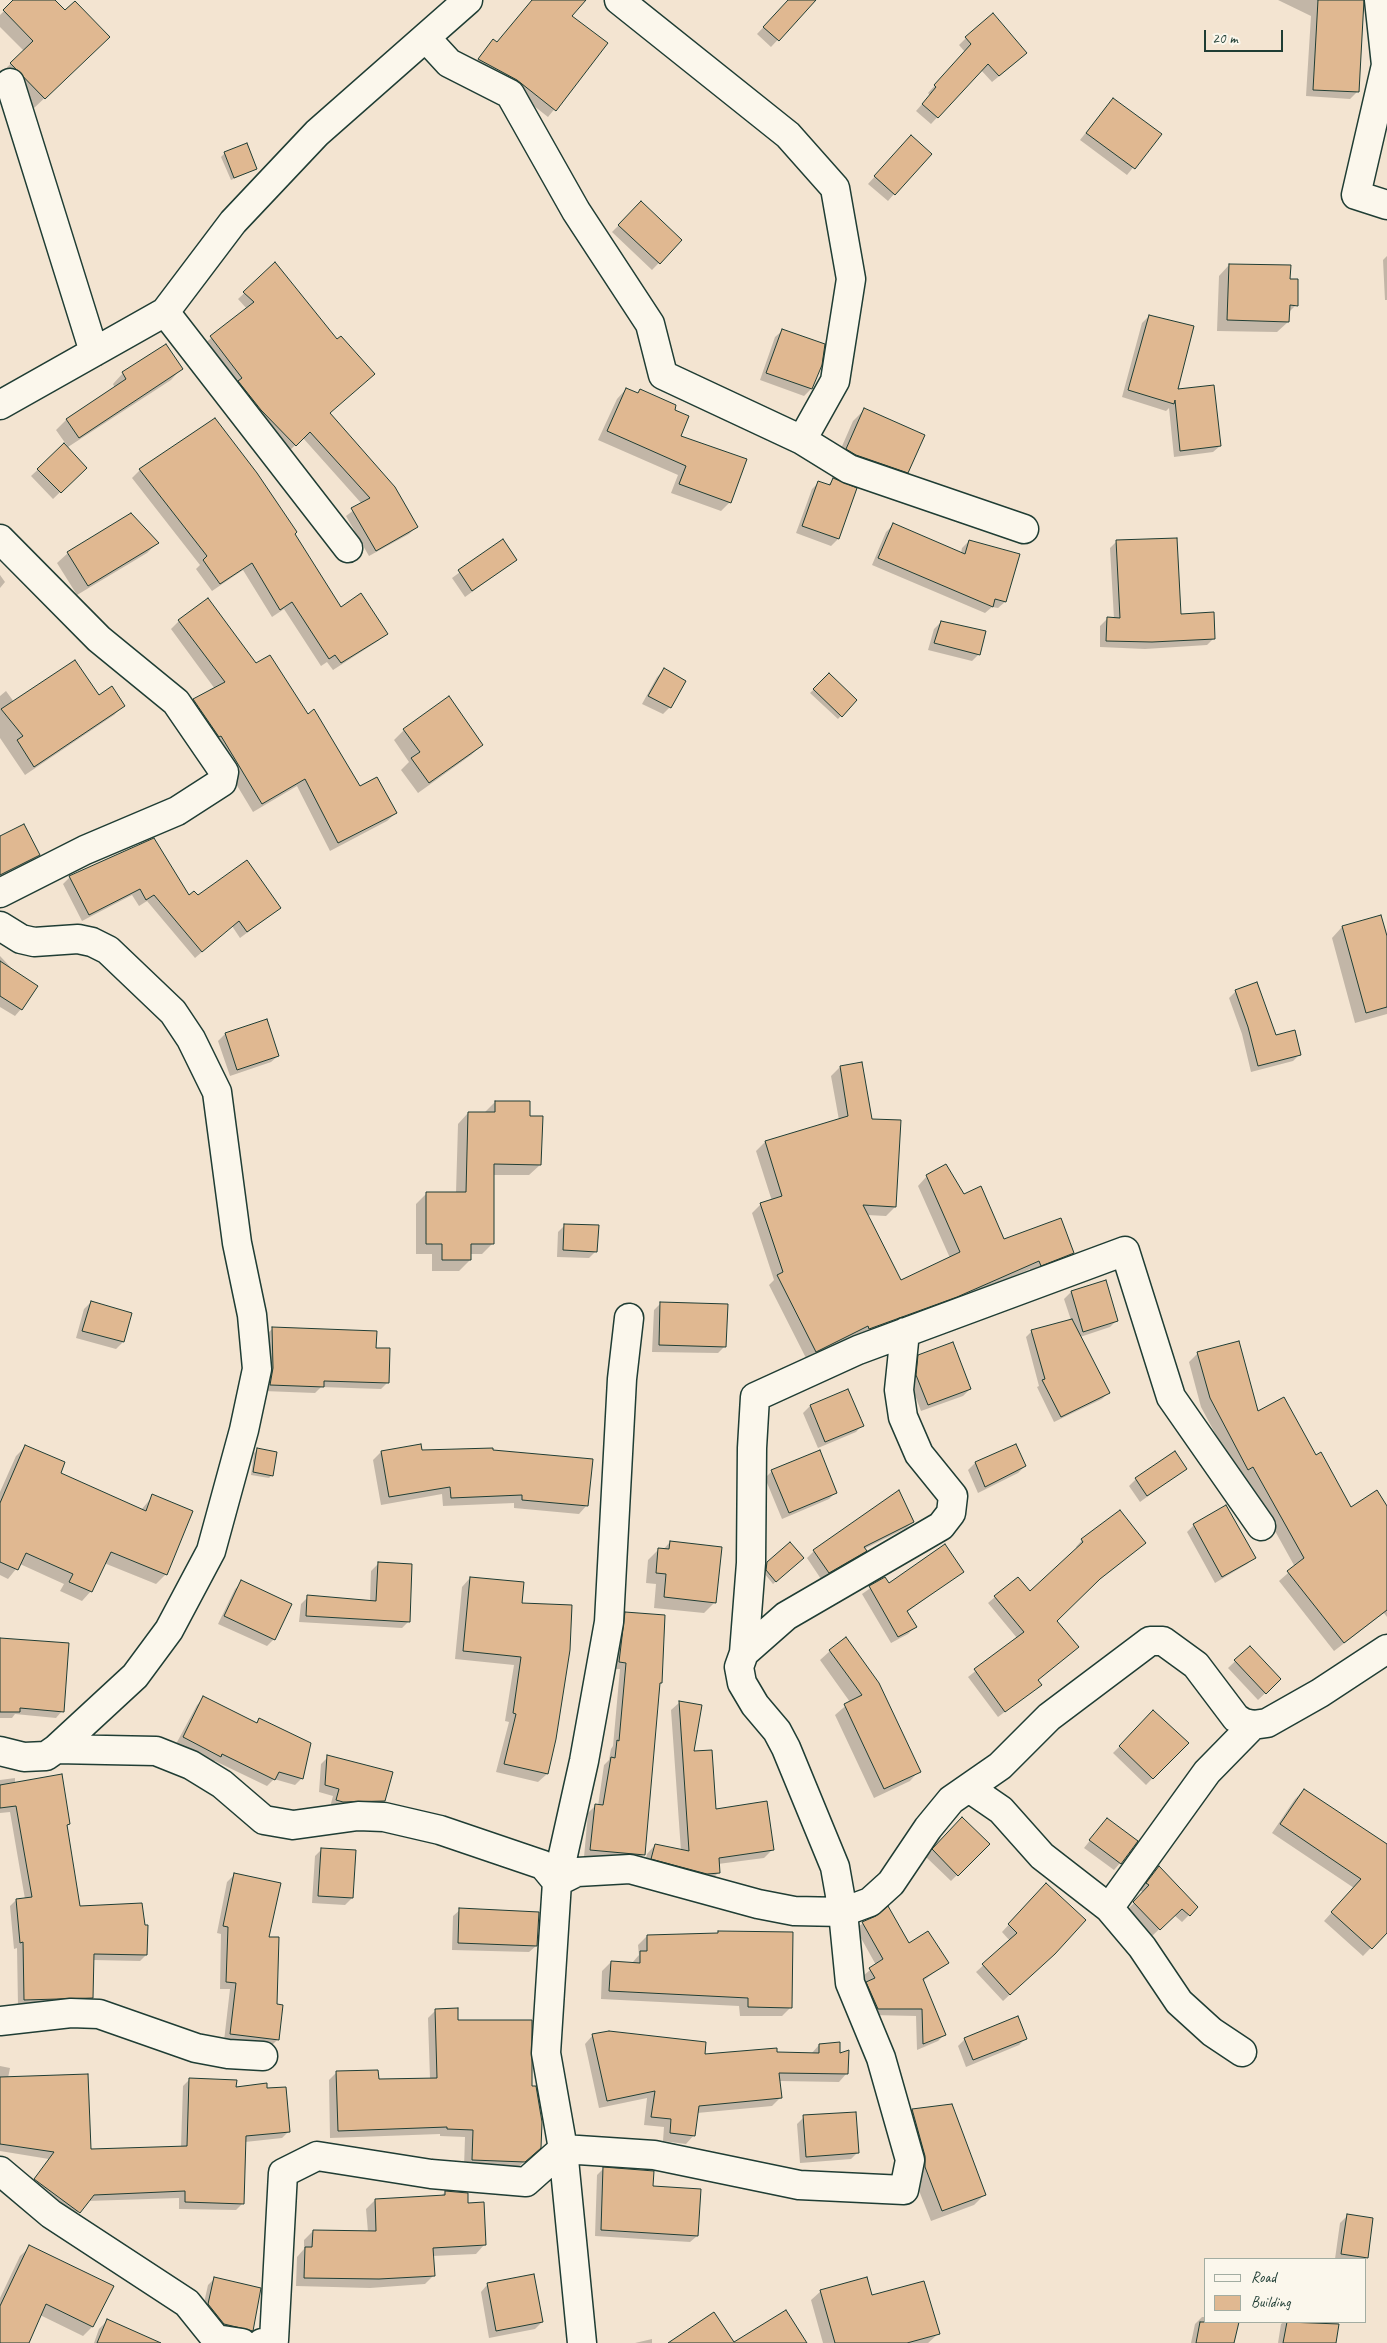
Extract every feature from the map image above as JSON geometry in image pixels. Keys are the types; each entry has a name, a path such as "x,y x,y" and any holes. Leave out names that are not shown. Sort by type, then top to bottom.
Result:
{"street":[{"path":"0,405 165,312 234,222 318,133 468,0"},
{"path":"619,0 788,135 835,188 851,279 835,381 802,440"},
{"path":"1379,0 1386,65 1356,195 1387,205"},
{"path":"426,38 449,62 510,94 576,211 650,324 663,375 802,440 849,469 1024,529"},
{"path":"10,83 94,352"},
{"path":"165,312 348,548"},
{"path":"0,539 99,639 176,702 224,772 222,782 177,811 85,850 0,893"},
{"path":"0,926 21,939 34,942 78,939 92,942 108,950 172,1012 191,1039 217,1092 237,1242 256,1349 257,1369 244,1430 211,1550 170,1630 135,1676 56,1750 46,1756 24,1757 0,1751"},
{"path":"262,2343 274,2340 283,2173 317,2156 431,2174 526,2182 563,2149 654,2155 800,2185 904,2190 910,2160 881,2058 850,1983 843,1912 835,1867 786,1748 777,1731 755,1705 742,1683 739,1667 744,1653 751,1563 752,1448 755,1397 858,1350 1125,1251 1171,1397 1261,1526"},
{"path":"582,2343 563,2149 546,2053 557,1882 584,1761 609,1622 622,1379 629,1318"},
{"path":"744,1653 786,1616 941,1526 952,1513 953,1496 919,1454 903,1417 899,1390 905,1332"},
{"path":"557,1882 577,1872 630,1869 758,1904 794,1911 843,1912 870,1902 891,1883 928,1828 952,1800 1000,1766 1049,1717 1150,1641 1164,1641 1196,1665 1236,1718 1244,1723 1253,1725 1267,1723 1320,1693 1387,1649"},
{"path":"1109,1908 1208,1772 1253,1725"},
{"path":"56,1750 156,1751 191,1765 222,1784 264,1820 293,1825 358,1816 384,1817 440,1830 544,1865 557,1882"},
{"path":"969,1788 1001,1810 1042,1856 1109,1908 1142,1947 1179,2002 1212,2032 1242,2052"},
{"path":"0,2020 71,2013 99,2014 196,2048 228,2054 263,2056"},
{"path":"0,2171 52,2214 187,2304 216,2339 242,2343"}],"building":[{"path":"13,0 55,0 65,10 75,1 110,37 45,99 10,63 33,41 3,10"},
{"path":"532,0 586,0 572,16 608,43 556,111 517,80 478,59 493,39 497,42"},
{"path":"788,0 816,0 779,41 763,27"},
{"path":"1318,0 1364,0 1359,92 1313,90"},
{"path":"993,13 1027,53 999,76 988,64 938,118 922,104 936,87 934,85 971,44 965,37"},
{"path":"1113,98 1162,134 1135,169 1086,133"},
{"path":"911,135 932,154 895,195 874,176"},
{"path":"247,143 257,169 234,178 224,152"},
{"path":"641,201 682,240 660,264 618,225"},
{"path":"275,262 337,339 341,336 375,374 330,413 395,487 418,527 376,551 351,508 370,498 310,432 296,446 261,410 238,381 242,378 210,336 254,302 243,292"},
{"path":"1229,264 1291,265 1290,279 1298,279 1298,306 1290,305 1289,322 1227,320"},
{"path":"1149,315 1194,326 1178,389 1214,385 1221,446 1180,451 1175,400 1174,404 1128,390"},
{"path":"782,329 825,344 822,365 812,389 766,373"},
{"path":"166,344 183,369 79,438 66,419 126,379 122,372"},
{"path":"626,388 638,393 640,389 676,405 675,410 689,416 681,436 747,459 731,503 679,484 686,466 607,431"},
{"path":"864,408 925,435 908,473 856,455 846,449"},
{"path":"215,418 257,473 297,532 295,534 341,607 361,593 388,634 341,663 335,655 329,659 292,602 280,610 252,563 220,584 203,560 207,556 139,469"},
{"path":"64,443 87,468 61,493 37,469"},
{"path":"833,478 857,488 839,539 802,526 818,481 830,485"},
{"path":"131,513 159,543 88,586 67,552"},
{"path":"893,523 965,554 969,540 1020,554 1006,602 995,599 993,607 878,558"},
{"path":"1177,538 1181,614 1214,612 1215,639 1152,642 1106,641 1107,617 1120,618 1116,540"},
{"path":"503,539 517,560 472,591 458,570"},
{"path":"208,598 256,663 270,655 308,714 314,709 360,786 377,777 397,813 338,843 305,779 262,804 221,736 219,737 193,699 225,682 178,620"},
{"path":"941,621 986,631 980,655 934,643"},
{"path":"75,660 99,695 112,686 125,706 34,767 17,740 23,736 1,709"},
{"path":"664,668 686,681 671,708 648,696"},
{"path":"829,673 857,700 842,717 813,689"},
{"path":"449,696 483,745 429,783 411,758 420,752 403,729"},
{"path":"24,824 40,855 0,875 0,836"},
{"path":"154,838 189,895 194,891 198,895 247,860 281,908 247,932 239,921 202,952 154,895 146,900 140,889 89,915 69,876"},
{"path":"1381,915 1387,936 1387,1007 1366,1013 1342,926"},
{"path":"0,961 38,986 22,1010 0,996"},
{"path":"1257,982 1276,1035 1295,1030 1301,1055 1258,1066 1248,1027 1235,990"},
{"path":"267,1019 279,1056 237,1070 225,1033"},
{"path":"862,1062 872,1119 901,1120 896,1207 863,1205 901,1280 960,1252 926,1175 946,1164 964,1194 981,1186 1004,1239 1061,1218 1074,1253 1041,1266 1039,1261 957,1297 869,1329 868,1326 816,1352 777,1275 783,1272 760,1203 782,1196 765,1141 848,1116 840,1066"},
{"path":"495,1101 530,1101 530,1116 543,1116 541,1165 494,1164 494,1244 471,1244 471,1260 442,1260 442,1244 426,1244 426,1192 466,1192 468,1112 495,1112"},
{"path":"564,1224 599,1225 597,1252 563,1250"},
{"path":"1106,1280 1118,1321 1083,1332 1071,1291"},
{"path":"91,1301 132,1313 124,1342 82,1331"},
{"path":"660,1302 728,1304 726,1347 659,1345"},
{"path":"1072,1319 1110,1393 1061,1417 1042,1380 1045,1379 1031,1330"},
{"path":"272,1327 377,1331 376,1348 390,1348 389,1383 324,1381 324,1387 270,1385 273,1368"},
{"path":"1239,1341 1258,1411 1284,1397 1316,1455 1321,1452 1351,1507 1377,1490 1387,1506 1387,1610 1344,1643 1287,1571 1304,1558 1253,1467 1248,1470 1210,1398 1197,1352"},
{"path":"953,1342 971,1389 928,1405 916,1375 918,1355"},
{"path":"848,1389 864,1426 825,1442 810,1405"},
{"path":"421,1444 422,1450 493,1448 493,1450 593,1459 588,1506 522,1500 522,1495 451,1498 450,1487 389,1497 381,1451"},
{"path":"1016,1444 1026,1466 985,1487 975,1462"},
{"path":"25,1445 65,1462 61,1473 146,1511 152,1494 193,1511 167,1575 111,1552 92,1592 69,1582 73,1574 26,1553 18,1570 0,1562 0,1503"},
{"path":"257,1448 277,1452 273,1476 253,1472"},
{"path":"820,1450 837,1493 789,1513 771,1470"},
{"path":"1175,1451 1187,1469 1147,1496 1135,1478"},
{"path":"899,1490 914,1522 864,1547 867,1551 829,1573 813,1550"},
{"path":"1226,1505 1256,1558 1222,1577 1193,1524"},
{"path":"1120,1510 1146,1543 1100,1579 1057,1621 1079,1647 1038,1680 1042,1685 1005,1712 974,1669 1024,1632 994,1596 1018,1577 1030,1591 1083,1542 1081,1539"},
{"path":"670,1541 722,1547 716,1603 664,1597 666,1574 656,1573 658,1548 669,1549"},
{"path":"790,1542 804,1558 776,1582 766,1570 767,1562"},
{"path":"945,1544 964,1572 907,1611 917,1627 898,1637 869,1586 885,1577 889,1583"},
{"path":"378,1562 412,1564 410,1622 306,1616 307,1595 376,1601"},
{"path":"470,1577 524,1582 522,1603 572,1605 570,1650 556,1739 548,1774 504,1764 516,1714 513,1713 521,1657 463,1651"},
{"path":"241,1580 292,1604 275,1640 224,1616"},
{"path":"625,1612 665,1615 662,1683 660,1683 645,1855 590,1850 595,1804 603,1805 611,1757 615,1758 617,1740 619,1741 626,1663 619,1662"},
{"path":"846,1637 879,1683 921,1772 884,1789 844,1704 862,1695 829,1650"},
{"path":"0,1638 69,1643 64,1712 20,1708 20,1712 0,1712"},
{"path":"1250,1646 1281,1679 1266,1694 1234,1660"},
{"path":"203,1696 257,1723 259,1718 311,1743 303,1779 279,1772 275,1780 222,1754 221,1757 183,1737"},
{"path":"679,1701 702,1705 694,1751 712,1750 716,1809 767,1801 774,1850 719,1858 720,1873 707,1874 651,1859 655,1844 689,1851"},
{"path":"1153,1710 1189,1743 1153,1779 1119,1746"},
{"path":"327,1755 393,1772 385,1801 343,1802 336,1800 339,1789 325,1785"},
{"path":"62,1774 70,1824 67,1825 80,1906 142,1903 145,1925 148,1925 147,1955 94,1954 93,1998 24,2000 23,1942 20,1943 16,1899 32,1897 16,1806 0,1808 0,1785"},
{"path":"1304,1789 1387,1844 1387,1933 1372,1949 1331,1912 1361,1879 1280,1824"},
{"path":"962,1817 990,1844 958,1876 932,1849"},
{"path":"1107,1818 1138,1841 1121,1864 1089,1840"},
{"path":"321,1848 356,1850 353,1898 318,1896"},
{"path":"1159,1866 1198,1907 1190,1916 1182,1909 1160,1930 1133,1902 1149,1885 1146,1883"},
{"path":"234,1873 281,1883 269,1937 279,1937 277,2004 283,2005 279,2040 230,2034 236,1983 226,1982 228,1927 223,1926"},
{"path":"1046,1883 1086,1920 1055,1954 1010,1995 982,1964 1017,1933 1008,1924"},
{"path":"888,1906 909,1943 928,1931 949,1963 923,1979 946,2035 923,2044 922,2009 878,2009 866,1982 875,1978 869,1968 883,1959 862,1922 876,1916"},
{"path":"459,1908 539,1912 537,1946 458,1943"},
{"path":"718,1931 793,1932 792,2008 748,2007 748,1998 609,1991 611,1961 640,1963 640,1951 647,1951 647,1935 718,1933"},
{"path":"458,2008 458,2020 532,2020 532,2086 536,2086 542,2122 541,2148 525,2162 472,2160 473,2130 447,2129 447,2127 338,2131 336,2071 378,2070 379,2079 437,2078 435,2009"},
{"path":"1018,2016 1027,2039 973,2060 964,2038"},
{"path":"609,2031 706,2042 705,2054 777,2048 777,2052 819,2053 819,2044 840,2042 840,2053 849,2050 848,2074 779,2073 782,2098 699,2106 695,2136 670,2133 671,2119 651,2117 655,2091 607,2101 592,2034"},
{"path":"88,2074 91,2149 187,2146 189,2078 237,2080 236,2087 267,2083 267,2088 286,2087 290,2132 246,2136 244,2204 185,2202 185,2191 94,2195 80,2213 34,2179 54,2152 0,2144 0,2077"},
{"path":"952,2104 986,2195 942,2211 925,2167 925,2156 912,2109"},
{"path":"856,2112 859,2153 806,2157 803,2115"},
{"path":"603,2167 654,2171 653,2186 701,2189 698,2236 601,2230"},
{"path":"445,2191 468,2193 468,2203 484,2202 486,2245 433,2248 435,2276 379,2279 304,2278 305,2247 312,2247 313,2230 376,2231 375,2199 445,2195"},
{"path":"1347,2214 1373,2218 1368,2258 1341,2254"},
{"path":"29,2245 114,2286 93,2327 46,2304 29,2343 0,2343 0,2306"},
{"path":"534,2274 543,2322 496,2331 487,2283"},
{"path":"214,2277 261,2288 253,2331 224,2324 208,2304"},
{"path":"867,2277 872,2295 924,2281 940,2334 907,2343 835,2343 820,2290"},
{"path":"786,2310 807,2343 668,2343 714,2312 734,2342"},
{"path":"107,2319 161,2343 97,2343"},
{"path":"1200,2322 1239,2323 1234,2343 1196,2343"},
{"path":"1287,2323 1339,2324 1336,2343 1283,2343"}]}
